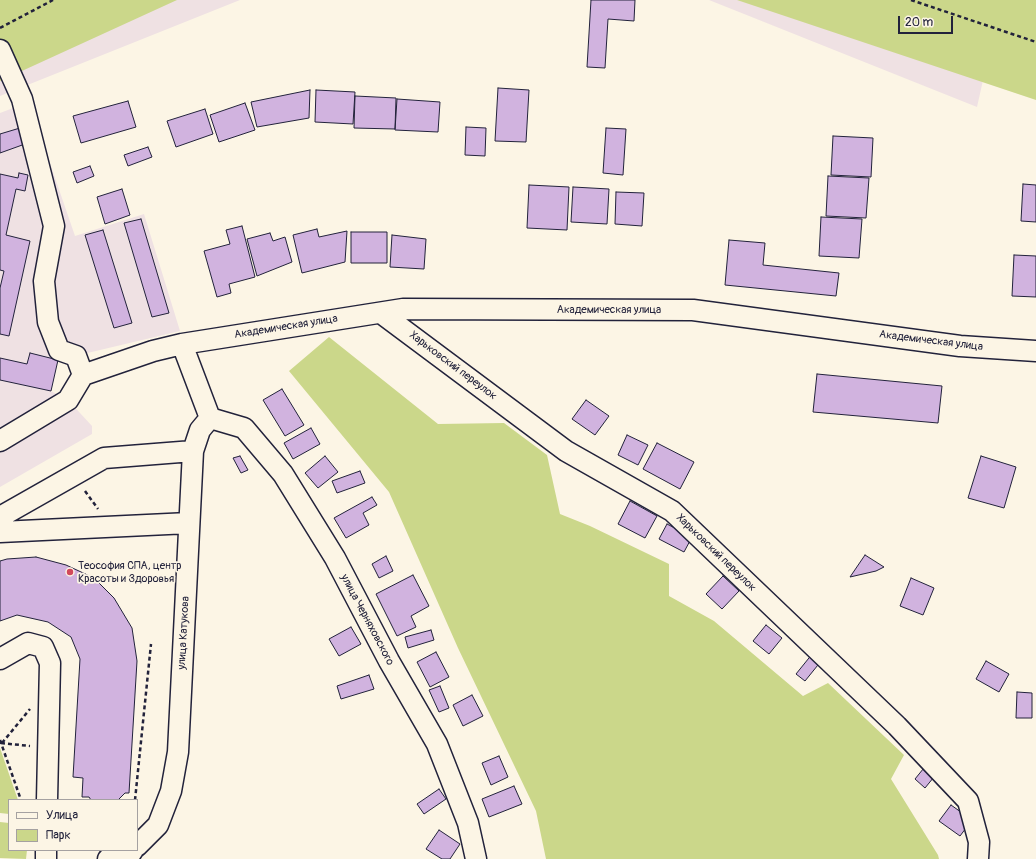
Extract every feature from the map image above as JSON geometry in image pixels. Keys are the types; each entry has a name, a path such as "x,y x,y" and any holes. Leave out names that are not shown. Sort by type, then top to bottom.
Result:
{"street":[{"path":"0,50 22,99 54,226 44,281 48,322 59,350 76,356 83,375 68,400 0,441"},
{"name":"Академическая улица","path":"83,375 153,351 182,344 403,309 693,310 960,346 1036,352"},
{"name":"Харьковский переулок","path":"381,313 566,451 672,512 897,726 968,801 979,842 978,859"},
{"path":"0,517 104,458 193,451 200,430 210,418 182,344"},
{"name":"улица Черняховского","path":"210,418 244,428 284,474 335,558 389,661 437,744 468,823 476,859"},
{"name":"улица Катукова","path":"138,845 158,825 171,791 178,752 193,451"},
{"path":"0,532 189,524"},
{"path":"0,659 28,643 43,647 50,663 47,799"},
{"path":"108,859 131,853 132,851"}],"path":[{"path":"0,28 53,0"},
{"path":"911,0 1036,42"},
{"path":"79,495 92,488"},
{"path":"135,799 151,644"},
{"path":"0,742 30,708"},
{"path":"0,742 48,747"},
{"path":"0,742 21,799"}],"shaded area":[{"path":"0,0 240,0 0,96"},
{"path":"709,0 1001,0 977,107"},
{"path":"29,102 75,236 144,214 180,331 58,360 51,391 68,400 92,426 92,434 0,487 0,113"}],"green space":[{"path":"0,0 177,0 0,81"},
{"path":"737,0 1036,0 1036,100"},
{"path":"329,337 438,424 504,423 547,455 560,514 590,526 669,564 669,596 714,621 803,696 828,683 904,755 891,779 938,855 939,859 546,859 536,811 458,648 389,492 289,371"},
{"path":"0,748 18,799 8,799 8,814 0,813"},
{"path":"0,822 8,823 8,851 27,851 26,859 0,858"}],"building":[{"path":"591,0 635,0 634,21 608,19 605,68 587,67"},
{"path":"498,88 529,90 526,142 495,141"},
{"path":"310,90 309,118 257,127 251,102"},
{"path":"316,90 355,92 353,124 315,122"},
{"path":"355,96 396,98 395,129 354,128"},
{"path":"397,99 440,102 438,132 395,130"},
{"path":"128,101 136,127 81,143 73,116"},
{"path":"245,103 255,130 219,142 210,115"},
{"path":"205,109 213,134 176,147 167,121"},
{"path":"466,127 486,128 485,156 465,155"},
{"path":"20,128 25,144 0,153 0,134"},
{"path":"606,128 626,129 623,175 603,173"},
{"path":"833,136 873,138 871,177 831,175"},
{"path":"148,147 152,157 128,166 124,155"},
{"path":"90,166 94,176 77,183 73,172"},
{"path":"19,173 28,175 25,191 16,189 6,235 30,241 9,336 0,334 0,288 4,271 0,270 0,174 18,178"},
{"path":"828,176 869,178 866,218 826,216"},
{"path":"1023,184 1036,185 1036,222 1021,221"},
{"path":"529,185 569,187 567,230 527,228"},
{"path":"573,187 609,189 607,224 571,222"},
{"path":"122,189 130,215 105,224 97,197"},
{"path":"616,192 644,193 642,226 615,224"},
{"path":"821,217 862,219 859,258 819,256"},
{"path":"141,219 169,313 152,317 124,223"},
{"path":"242,226 255,277 229,284 231,293 217,297 204,251 230,244 226,230"},
{"path":"317,229 319,237 347,231 345,262 302,273 293,235"},
{"path":"103,230 132,323 114,328 85,235"},
{"path":"351,232 387,232 387,263 351,263"},
{"path":"270,233 273,241 285,237 292,262 257,276 247,239"},
{"path":"392,235 426,239 424,269 390,267"},
{"path":"729,240 765,243 763,265 839,273 836,296 725,285"},
{"path":"1014,255 1036,256 1036,297 1012,296"},
{"path":"30,353 58,360 51,391 0,380 0,358 27,364"},
{"path":"817,374 942,386 938,423 813,412"},
{"path":"282,389 304,425 285,436 263,400"},
{"path":"586,400 609,416 595,435 572,419"},
{"path":"311,428 320,444 293,459 284,443"},
{"path":"627,435 648,445 638,465 618,455"},
{"path":"657,443 694,462 680,489 643,469"},
{"path":"240,456 248,470 241,473 233,458"},
{"path":"325,456 338,472 318,488 305,473"},
{"path":"981,456 1016,467 1004,508 968,498"},
{"path":"360,471 365,483 337,493 332,481"},
{"path":"372,497 377,505 363,513 369,525 346,538 334,518"},
{"path":"630,501 657,516 645,538 618,524"},
{"path":"667,524 692,537 684,552 659,539"},
{"path":"865,555 884,567 876,571 850,577"},
{"path":"386,556 393,571 379,578 372,564"},
{"path":"36,557 66,565 94,578 114,598 132,628 137,661 129,793 125,793 119,799 90,799 89,797 82,797 83,778 73,777 80,659 71,637 48,622 17,615 0,621 0,561 7,559"},
{"path":"413,575 429,606 411,616 416,627 397,636 376,594"},
{"path":"723,576 739,591 722,609 706,594"},
{"path":"911,578 934,588 923,615 900,606"},
{"path":"766,625 782,638 769,654 753,641"},
{"path":"351,627 361,644 339,656 329,639"},
{"path":"431,630 434,640 408,648 405,637"},
{"path":"436,652 449,677 430,687 417,662"},
{"path":"813,653 822,660 805,681 796,674"},
{"path":"986,661 1009,674 999,692 976,679"},
{"path":"369,675 374,689 341,699 337,686"},
{"path":"440,686 449,708 439,712 429,690"},
{"path":"1017,692 1032,693 1032,718 1016,718"},
{"path":"472,695 483,716 463,726 453,705"},
{"path":"499,756 508,777 491,785 482,763"},
{"path":"928,763 938,772 925,788 915,779"},
{"path":"514,786 522,804 489,817 482,799"},
{"path":"439,789 446,799 424,814 417,804"},
{"path":"951,805 972,820 960,836 939,821"},
{"path":"439,830 460,844 450,859 442,859 426,849"}],"place":[{"name":"Теософия СПА, центр Красоты и Здоровья","path":"70,572"}]}
